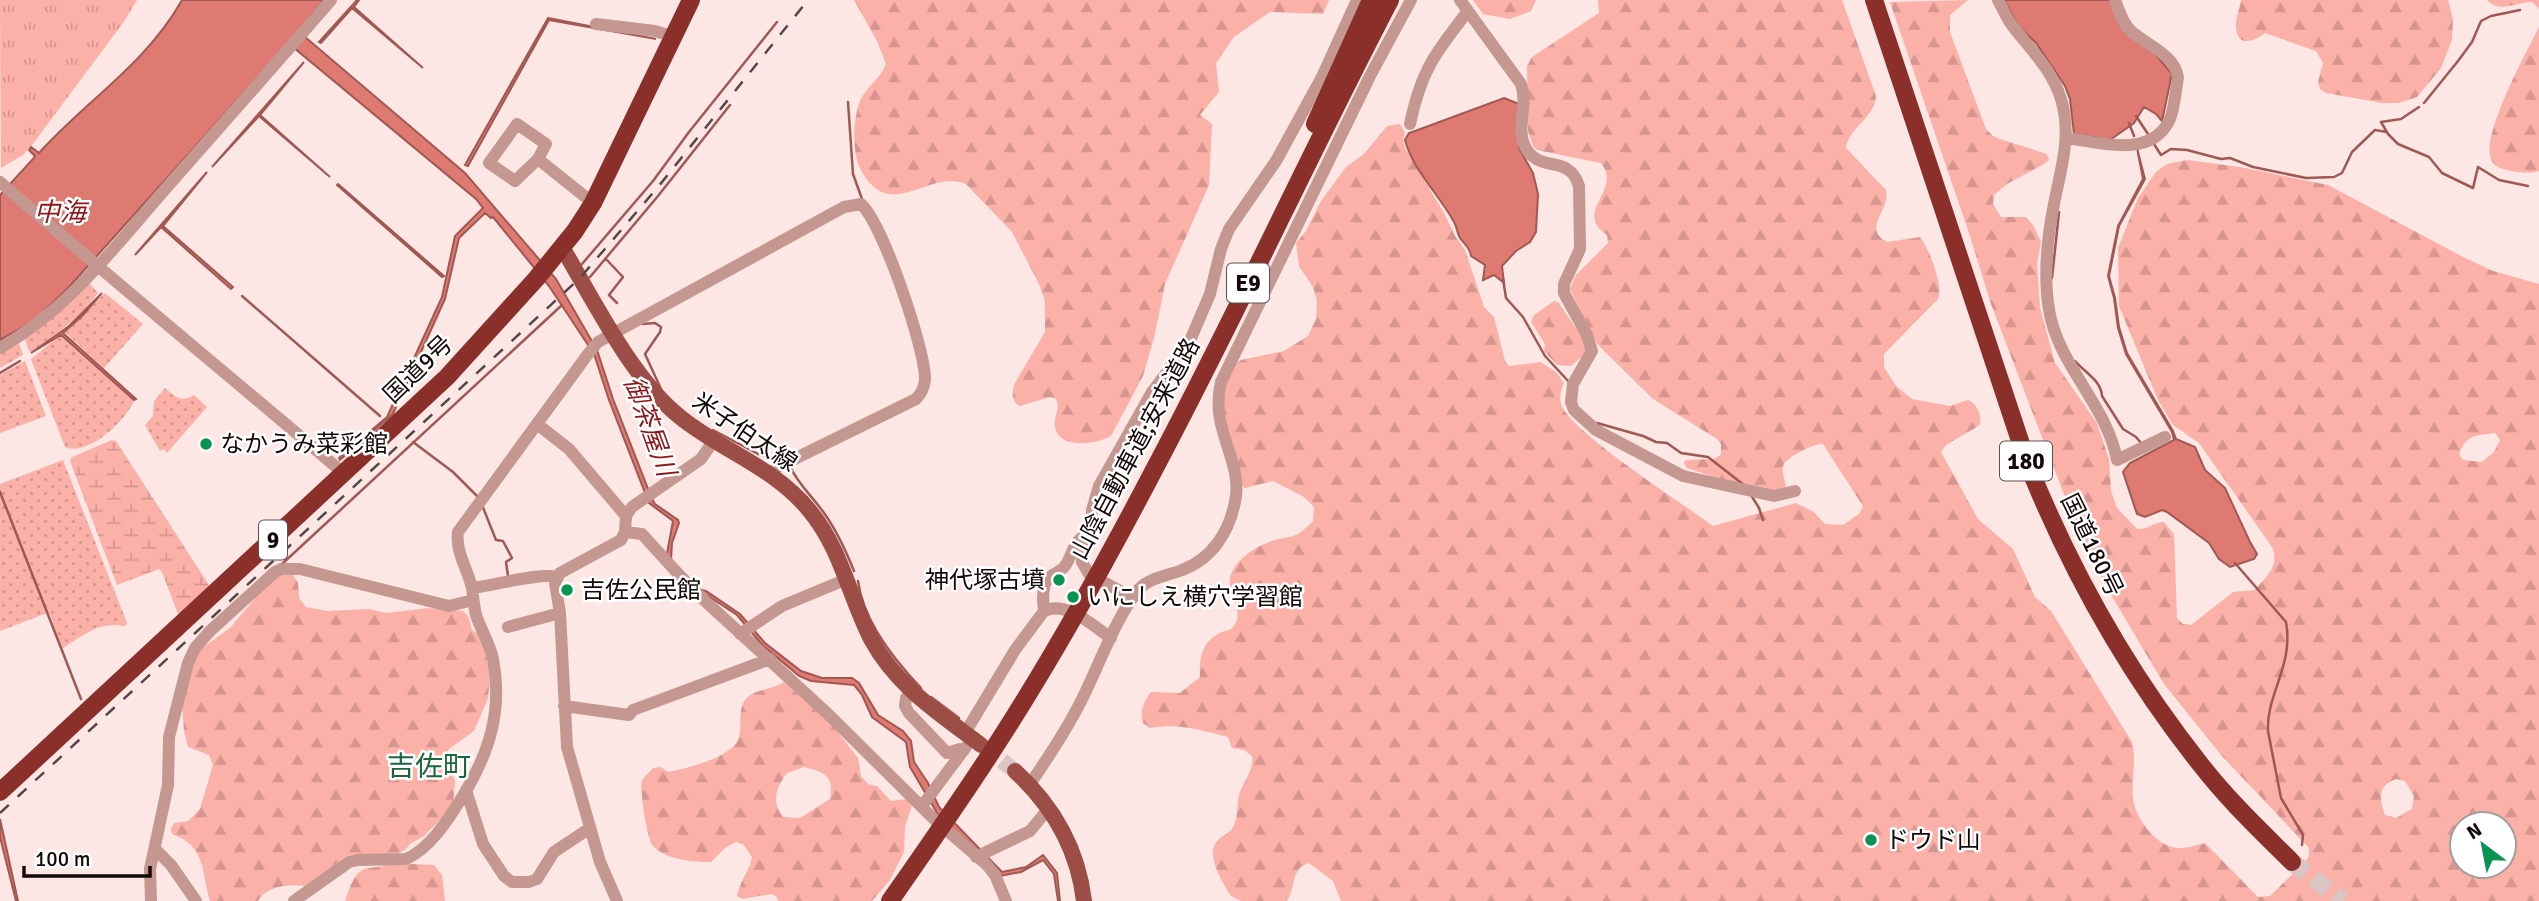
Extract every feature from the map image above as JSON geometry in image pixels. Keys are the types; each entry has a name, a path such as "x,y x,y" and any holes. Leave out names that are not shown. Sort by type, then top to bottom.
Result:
{"highway":[{"name":"国道9号","path":"0,792 447,377 542,272 593,202 691,0"},
{"path":"1260,256 1307,142 1371,0"},
{"name":"山陰自動車道;安来道路","path":"890,901 1000,739 1103,564 1161,458 1390,0"},
{"path":"1298,180 1317,152 1400,0"},
{"name":"国道180号","path":"1874,0 2027,462 2047,512 2106,629 2158,708 2202,767 2292,862"}],"main road":[{"name":"米子伯太線","path":"562,247 645,381 666,404 689,424 770,473 813,514 829,538 878,650 913,699 971,741"},
{"path":"1016,771 1049,808 1066,837 1077,864 1084,901"}],"street":[{"path":"0,348 20,337 54,311 97,266 331,0"},
{"path":"1133,598 1089,574 1083,567 1082,555 1092,533 1092,510 1099,486 1152,393 1189,343 1210,295 1221,249 1229,229 1276,161 1322,77 1357,0"},
{"path":"1030,784 1059,742 1111,638 1138,591 1152,580 1195,564 1217,544 1235,501 1236,483 1218,419 1217,398 1221,382 1364,88 1410,0"},
{"path":"1998,0 2012,27 2037,55 2056,84 2064,110 2067,138 2053,208 2047,273 2048,304 2053,326 2063,352 2102,418 2117,460 2165,437"},
{"path":"2067,138 2126,146 2154,137 2169,121 2177,72 2159,50 2132,32 2115,0"},
{"path":"1410,124 1423,75 1464,6 1521,84 1525,96 1521,129 1525,147 1538,160 1567,167 1580,186 1580,249 1566,277 1564,293 1587,334 1592,351 1571,391 1574,410 1597,430 1683,476 1774,496 1796,491"},
{"path":"596,24 655,31 674,37"},
{"path":"517,124 546,144 538,159 515,181 489,163 517,124"},
{"path":"538,159 593,202"},
{"path":"1,183 342,473"},
{"path":"294,901 349,862 407,859 414,856 428,844 466,790 484,757 497,708 493,657 477,615 457,541 458,532 588,354 598,342 614,333 844,207 861,204 873,219 900,285 922,361 924,386 916,399 770,473"},
{"path":"537,424 569,449 626,516"},
{"path":"617,901 604,874 567,747 556,577 617,543 625,532 626,516 632,507 701,460 714,440"},
{"path":"625,532 642,534 692,589 746,628 770,659 928,798 980,854 995,875 1006,901"},
{"path":"1044,611 1043,592 1046,580 1065,566 1078,541 1092,533"},
{"path":"151,901 149,879 168,785 169,737 191,655 209,631 275,572 281,569 300,569 449,606 472,594 503,584 543,574 556,577"},
{"path":"746,628 782,606 847,579"},
{"path":"928,798 971,741 1016,650 1044,611 1063,608 1111,638"},
{"path":"508,627 560,613"},
{"path":"564,706 629,715 633,710 770,659"},
{"path":"913,699 912,717 947,753 971,741"},
{"path":"466,790 481,839 500,870 512,882 537,879 554,852 590,828"},
{"path":"980,854 1030,831 1049,808"},
{"path":"155,849 171,865 196,901"}],"green space":[{"path":"0,0 137,0 123,23 35,141 23,155 1,168"},
{"path":"854,0 1329,0 1323,14 1270,12 1234,37 1216,63 1219,92 1200,115 1212,124 1209,185 1165,284 1143,376 1111,436 1088,443 1071,442 1063,439 1055,427 1058,406 1056,399 1050,397 1020,406 1015,402 1015,383 1045,332 1045,301 1012,232 966,184 952,181 910,192 884,193 872,185 860,168 855,145 857,111 861,98 886,64 877,41"},
{"path":"1473,0 1536,0 1531,11 1510,19 1483,14"},
{"path":"1598,0 1842,0 1876,96 1871,111 1851,135 1846,148 1886,190 1885,205 1877,225 1880,237 1887,242 1920,237 1931,258 1939,286 1938,299 1884,354 1884,367 1896,386 1912,399 1950,406 1968,400 1976,407 1980,425 1946,445 1941,452 1978,519 2013,549 2035,597 2051,611 2132,742 2134,805 2142,822 2154,837 2170,846 2184,848 2205,843 2258,897 2270,896 2306,861 2309,848 2221,755 2164,684 2104,583 2065,497 1991,304 1890,2 1968,0 1950,15 1950,32 1986,129 2000,139 2047,154 2049,160 2044,164 2007,184 1994,195 1993,204 2001,217 2026,217 2041,242 2037,263 2040,308 2055,363 2097,423 2109,459 2111,491 2117,508 2137,529 2164,522 2174,534 2177,618 2183,624 2191,625 2233,592 2255,590 2271,570 2274,554 2272,547 2199,443 2173,425 2158,400 2119,306 2118,248 2138,198 2156,172 2167,164 2187,160 2240,167 2328,185 2463,257 2493,271 2539,284 2539,901 1341,901 1333,881 1309,863 1296,873 1287,901 1241,901 1231,896 1216,868 1214,846 1234,825 1239,796 1250,770 1252,756 1244,750 1232,748 1228,737 1180,727 1150,728 1143,723 1142,711 1151,692 1180,693 1200,677 1201,656 1206,645 1215,636 1234,626 1237,612 1230,579 1239,561 1263,545 1296,535 1313,521 1314,507 1304,497 1273,481 1245,488 1239,483 1221,395 1235,364 1241,360 1284,351 1308,336 1316,319 1317,301 1313,287 1299,266 1296,243 1306,231 1321,201 1346,167 1364,154 1387,126 1400,124 1405,133 1405,148 1465,250 1484,307 1494,317 1505,361 1509,366 1541,362 1556,372 1564,383 1561,404 1584,432 1605,449 1713,526 1796,503 1814,512 1825,524 1843,525 1860,513 1863,506 1823,444 1801,451 1785,462 1783,471 1786,489 1781,492 1723,480 1687,468 1684,463 1686,460 1714,459 1721,455 1721,444 1653,399 1597,344 1570,289 1576,275 1608,243 1607,235 1594,218 1606,183 1606,173 1601,163 1537,150 1533,146 1528,131 1527,66 1532,57 1599,13","holes":["2495,433 2500,440 2494,452 2482,462 2463,460 2459,454 2465,442 2477,435","2396,779 2405,781 2414,796 2412,809 2396,818 2385,815 2381,794 2385,785"]},
{"path":"2241,0 2448,0 2453,19 2452,40 2441,68 2417,97 2399,103 2382,103 2326,93 2320,89 2318,82 2323,63 2316,51 2265,33 2248,41 2240,39 2236,25"},
{"path":"2487,0 2539,0 2539,9 2532,2 2502,7"},
{"path":"2539,27 2539,171 2507,170 2493,163 2490,152 2491,136 2515,75"},
{"path":"89,283 98,293 91,302 58,332 29,351 25,339"},
{"path":"105,293 143,324 104,368 65,332"},
{"path":"1554,301 1558,302 1587,344 1585,354 1571,366 1557,365 1544,351 1545,344 1531,322 1534,315"},
{"path":"60,336 134,401 123,418 105,435 84,447 74,449 65,447 31,359"},
{"path":"19,343 23,355 0,368 0,351"},
{"path":"25,361 46,416 0,433 0,375"},
{"path":"165,388 179,398 186,399 194,395 207,407 167,453 164,449 160,451 145,425 153,416 154,401"},
{"path":"112,440 116,441 209,586 180,614 159,569 117,585 70,461 72,457"},
{"path":"63,460 127,623 125,626 99,627 61,648 50,614 47,613 0,631 0,484"},
{"path":"283,573 293,575 298,583 299,598 306,607 327,611 369,609 386,613 429,608 463,611 468,616 472,630 484,638 490,679 488,698 474,731 449,749 447,754 455,782 453,804 423,837 397,854 345,857 307,886 273,889 258,901 210,901 197,852 183,839 172,834 171,828 175,823 188,821 200,809 213,765 209,755 188,747 182,701 198,651 230,628 273,577"},
{"path":"784,682 829,721 858,758 861,776 868,784 877,786 891,801 907,799 912,806 905,826 904,852 890,880 872,901 778,901 772,894 742,899 737,896 752,857 743,844 736,842 725,848 711,862 680,859 653,846 643,803 641,786 644,777 653,768 660,767 669,772 709,761 729,750 739,737 741,710 745,700 753,694","holes":["804,767 826,776 831,785 830,799 800,818 783,817 776,800 778,789 787,773"]},
{"path":"391,863 434,865 442,875 445,901 345,901 359,873"}],"water":[{"name":"中海","path":"182,0 324,0 298,31 465,173 556,279 597,350 652,499 678,520 671,560 701,590 740,614 765,643 801,671 822,678 852,678 859,683 878,715 903,731 911,741 914,762 939,807 1002,872 1026,867 1043,855 1057,873 1060,901 1054,874 1043,860 1021,872 1000,876 983,856 940,818 910,767 906,742 872,717 854,685 811,681 799,676 762,645 737,615 705,594 700,594 666,559 673,521 649,503 594,354 549,286 493,217 485,213 459,238 445,299 393,414 340,460 339,458 387,417 442,297 455,236 483,208 476,199 288,43 70,286 34,321 0,340 0,195 35,156 29,150 31,147 39,153 134,63"},
{"path":"357,0 354,7 423,68 352,8 321,43 319,42"},
{"path":"2004,0 2110,0 2172,74 2162,121 2144,107 2134,123 2110,140 2074,134 2070,99 2065,86 2036,43 2018,26"},
{"path":"548,18 656,39 549,20 468,166 465,165"},
{"path":"304,62 260,115 330,177 259,116 212,167"},
{"path":"1504,98 1519,104 1519,148 1533,173 1538,194 1536,232 1530,242 1516,251 1502,266 1504,283 1494,275 1483,280 1485,265 1471,256 1448,212 1414,162 1405,140 1409,133"},
{"path":"2137,148 2145,179 2119,226 2109,276 2119,327 2127,353 2176,439 2195,447 2205,470 2225,488 2257,554 2254,559 2230,567 2219,559 2209,543 2167,512 2162,510 2145,517 2137,514 2123,472 2130,463 2174,440 2172,432 2126,354 2118,328 2108,276 2118,226 2143,179"},
{"path":"207,172 163,226 233,287 231,289 161,227 135,255"},
{"path":"338,184 444,276 442,277"},
{"path":"102,293 63,333 136,399 134,400 61,335 31,353 69,326"},
{"path":"0,819 18,901 0,837"}],"waterway":[{"path":"2424,103 2472,42 2481,21 2520,10"},
{"path":"582,264 653,181 777,22"},
{"path":"848,102 853,174 862,199"},
{"path":"590,277 730,105"},
{"path":"2419,107 2401,119 2381,122 2398,144 2429,157 2442,173 2473,188 2478,167 2499,180 2528,186"},
{"path":"2136,116 2148,134"},
{"path":"2129,123 2134,136"},
{"path":"2154,144 2161,155 2171,149 2187,150 2306,178 2334,177 2342,173 2352,152 2375,130 2387,132"},
{"path":"2052,278 2059,212"},
{"path":"606,259 623,277 609,295 617,303"},
{"path":"1503,279 1506,298 1523,317 1545,356 1570,383"},
{"path":"242,296 380,416"},
{"path":"282,564 562,305"},
{"name":"御茶屋川","path":"642,324 655,323 661,327 645,354 661,389"},
{"path":"0,373 20,361"},
{"path":"2075,361 2099,385 2102,396 2123,429 2141,443"},
{"path":"1597,423 1667,443 1681,453 1708,457 1744,485"},
{"path":"713,430 760,455 782,459"},
{"path":"413,442 453,472 479,498"},
{"path":"789,465 833,527 854,571"},
{"path":"0,492 81,699"},
{"path":"1751,495 1763,520"},
{"path":"482,505 496,540 503,541 512,558 506,562 508,576"},
{"path":"2235,563 2286,622 2286,652 2271,705 2268,731 2281,798 2303,835 2302,845"},
{"path":"858,581 866,610 881,639 921,688"},
{"path":"931,697 959,718"}],"tunnel":[{"path":"983,746 1015,771"},
{"path":"2292,862 2343,901"}],"railway":[{"path":"0,813 580,278 658,187 808,0"}],"place":[{"name":"なかうみ菜彩館","path":"206,444"},
{"name":"神代塚古墳","path":"1059,580"},
{"name":"吉佐公民館","path":"567,590"},
{"name":"いにしえ横穴学習館","path":"1073,597"},
{"name":"ドウド山","path":"1871,840"}],"district":[{"name":"吉佐町","path":"429,766"}]}
